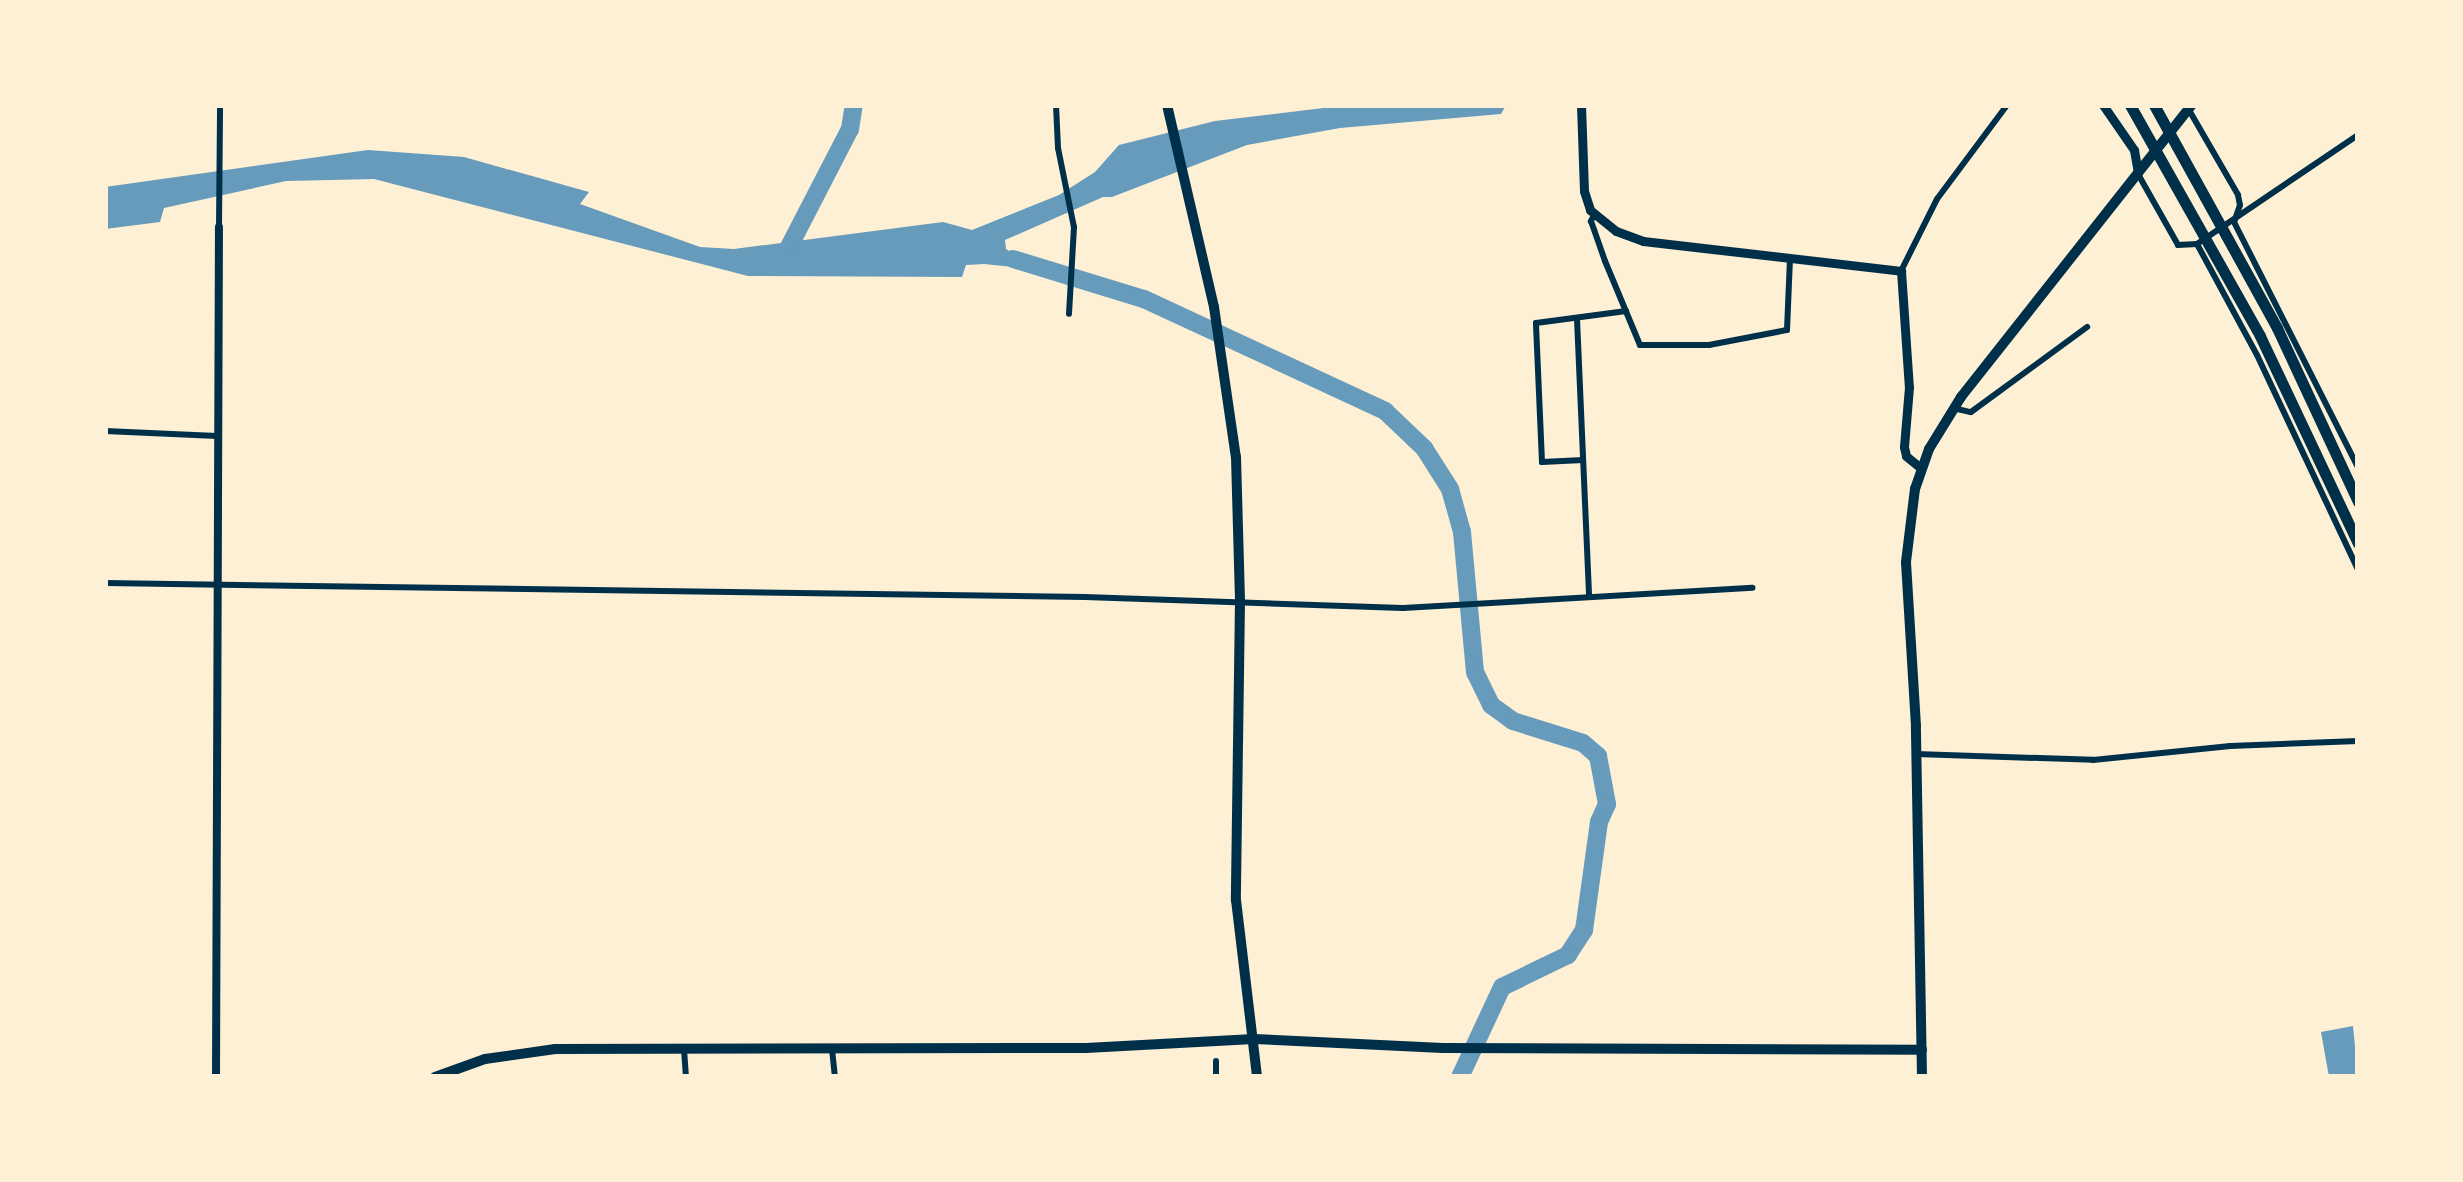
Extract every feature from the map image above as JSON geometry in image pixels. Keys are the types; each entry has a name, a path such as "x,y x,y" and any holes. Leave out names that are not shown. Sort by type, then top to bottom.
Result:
{"highway":[{"path":"1167,105 1214,307 1236,458 1240,601 1236,900 1258,1077"},
{"path":"2130,105 2260,336 2358,542"},
{"path":"2154,105 2277,328 2358,502"},
{"path":"1922,1077 1916,754 1906,539 1920,468 1953,408 2190,107"},
{"path":"436,1077 484,1059 524,1052 684,1048 1086,1048 1254,1040 1442,1048 1922,1050"}],"main road":[{"path":"2103,105 2134,150 2138,172"},
{"path":"1581,110 1582,184 1594,214 1616,231 1643,240 1901,271 1910,386 1904,447 1906,456 1920,468"}],"street":[{"path":"216,1077 220,105"},
{"path":"1056,105 1074,222 1069,314"},
{"path":"1901,271 1937,200 2006,105"},
{"path":"2190,107 2238,195 2240,205 2234,222 2358,467"},
{"path":"2138,172 2178,245 2197,244 2358,135"},
{"path":"1594,214 1591,221 1640,345 1656,348 1736,341 1788,330 1790,258"},
{"path":"2197,244 2257,354 2358,570"},
{"path":"1583,460 1542,462 1536,323 1626,311"},
{"path":"1576,320 1589,597"},
{"path":"1953,408 1970,412 2087,327"},
{"path":"105,431 217,436"},
{"path":"105,584 1240,601 1402,608 1752,588"},
{"path":"1916,754 2092,760 2230,746 2358,742"},
{"path":"684,1048 686,1077"},
{"path":"832,1049 835,1077"},
{"path":"1216,1062 1216,1077"}],"water":[{"path":"1348,105 1506,105 1501,114 1340,128 1247,145 1112,197 1103,197 1005,240 1006,249 1042,270 984,264 966,265 962,277 748,276 374,179 286,181 164,208 160,222 105,229 105,187 368,150 464,157 589,192 580,204 700,247 734,249 943,222 972,230 1059,195 1095,172 1119,145 1215,121"},
{"path":"2353,1026 2358,1077 2329,1077 2321,1032"}],"waterway":[{"path":"789,247 850,129 854,105"},
{"path":"1013,259 1144,299 1385,411 1424,448 1450,489 1462,532 1475,672 1491,705 1513,721 1583,743 1598,756 1607,804 1599,822 1584,930 1568,955 1502,987 1460,1077"}]}
